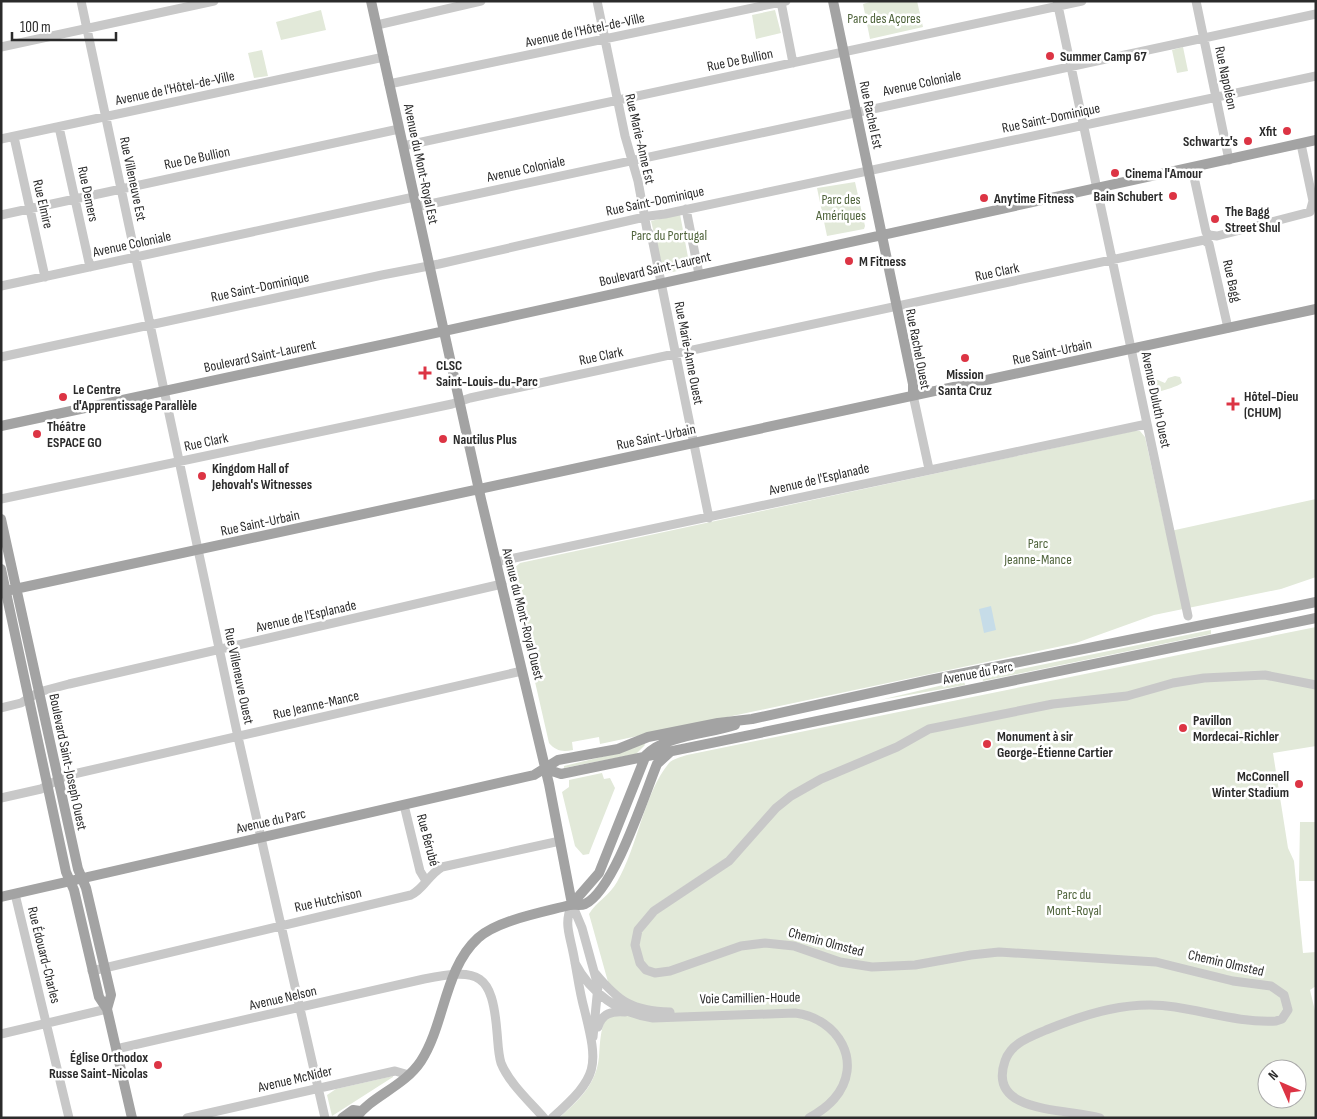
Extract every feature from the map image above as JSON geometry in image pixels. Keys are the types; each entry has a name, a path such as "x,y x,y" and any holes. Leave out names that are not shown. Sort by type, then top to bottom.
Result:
{"main road":[{"name":"Avenue du Mont-Royal Est","path":"371,1 444,332"},
{"name":"Rue Rachel Est","path":"833,1 880,235"},
{"name":"Boulevard Saint-Laurent","path":"1,426 444,332 661,282 1316,140"},
{"name":"Rue Rachel Ouest","path":"880,235 913,384 913,395"},
{"name":"Rue Saint-Urbain","path":"4,591 198,551 1316,308"},
{"name":"Avenue du Mont-Royal Ouest","path":"444,332 496,562 546,769 572,904"},
{"name":"Boulevard Saint-Joseph Ouest","path":"1,519 58,780 111,994 107,1009"},
{"name":"Boulevard Saint-Joseph Ouest","path":"1,569 4,591 66,872 74,890 99,996 107,1009 132,1118"},
{"name":"Avenue du Parc","path":"1,897 530,776 546,769 558,760 618,749 648,737 718,723 752,719 930,680 1316,602"},
{"name":"Avenue du Parc","path":"546,769 561,774 1316,618"},
{"name":"Avenue du Parc","path":"646,756 664,742 718,731 752,719"},
{"path":"342,1118 353,1110 358,1114 396,1087 409,1075 424,1056 456,974 475,941 489,930 513,921 572,904 582,905 591,900 612,873 657,764 664,755 673,750"},
{"path":"572,904 598,873 646,756"}],"street":[{"name":"Rue Villeneuve Est","path":"81,1 165,392"},
{"path":"1,46 214,1"},
{"path":"377,25 481,1"},
{"name":"Rue Marie-Anne Est","path":"597,1 617,100 633,159 647,230 652,238 661,282"},
{"name":"Rue De Bullion","path":"403,146 844,52 1058,4 1082,1"},
{"name":"Rue Napoléon","path":"1196,1 1229,160"},
{"path":"784,2 793,63"},
{"name":"Avenue de l'Hôtel-de-Ville","path":"389,84 784,2"},
{"name":"Avenue Duluth Ouest","path":"1058,4 1188,616"},
{"name":"Avenue Coloniale","path":"1,286 136,257 633,159 1316,14"},
{"name":"Avenue de l'Hôtel-de-Ville","path":"1,139 384,57"},
{"name":"Rue Saint-Dominique","path":"1,357 429,266 645,217 686,210 1316,76"},
{"name":"Rue Demers","path":"59,127 90,267"},
{"name":"Rue De Bullion","path":"1,215 399,129"},
{"name":"Rue Elmire","path":"14,137 45,277"},
{"name":"Rue Clark","path":"1,499 1112,261 1304,215 1312,209 1313,201 1301,144"},
{"name":"Rue Bagg","path":"1192,168 1228,328"},
{"path":"686,210 699,274"},
{"name":"Rue Marie-Anne Ouest","path":"661,282 709,518"},
{"name":"Rue Villeneuve Ouest","path":"165,392 260,837 325,1118"},
{"name":"Rue Rachel Ouest","path":"913,395 929,469"},
{"name":"Avenue de l'Esplanade","path":"496,562 1147,424"},
{"name":"Avenue de l'Esplanade","path":"1,708 21,703 39,692 502,584"},
{"name":"Rue Jeanne-Mance","path":"1,798 48,785 65,776 522,671"},
{"name":"Chemin Olmsted","path":"1100,1118 1044,1110 1022,1101 1008,1090 1004,1080 1003,1068 1009,1052 1026,1039 1074,1019 1126,1006 1160,1005 1217,1015 1276,1021 1282,1019 1288,1010 1284,995 1271,986 1234,981 1156,962 999,952 971,955 915,966 872,967 840,962 794,946 765,942 741,946 670,971 655,973 646,970 637,957 635,944 638,930 654,911 729,861 776,808 798,791 829,775 897,747 929,729 1053,704 1126,696 1173,683 1204,678 1265,675 1316,685"},
{"name":"Rue Bérubé","path":"404,805 420,871 426,881"},
{"name":"Rue Hutchison","path":"92,970 411,895 423,887 432,872 442,867 560,840"},
{"name":"Rue Édouard-Charles","path":"15,894 69,1118"},
{"path":"572,904 566,918 583,1006 593,1041"},
{"path":"552,1118 579,1093 586,1082 592,1066 598,992 595,973 582,928 572,904"},
{"name":"Voie Camillien-Houde","path":"575,963 586,983 625,1012 653,1018 795,1013 821,1020 841,1042 847,1067 844,1084 835,1098 809,1118"},
{"name":"Voie Camillien-Houde","path":"595,973 622,1001 639,1009 685,1013 793,1009 808,1011 827,1019 845,1040 851,1056 851,1069 848,1084 840,1099 816,1118"},
{"path":"456,974 471,975 482,981 489,990 495,1005 501,1062 505,1071 544,1118"},
{"name":"Avenue Nelson","path":"116,1049 456,974"},
{"path":"1,1034 107,1009"},
{"path":"593,1041 599,1023 606,1014 614,1011 625,1012"},
{"name":"Avenue McNider","path":"187,1118 395,1070 409,1075"}],"green space":[{"name":"Parc des Açores","path":"873,1 917,1 923,27 870,39 863,4"},
{"path":"321,10 326,30 281,40 276,22"},
{"path":"775,10 781,33 756,39 752,15"},
{"path":"1183,47 1188,71 1177,73 1172,50"},
{"path":"262,50 268,76 254,78 248,53"},
{"name":"Parc des Amériques","path":"855,182 865,226 864,229 827,236 817,188"},
{"name":"Parc du Portugal","path":"680,214 690,268 664,274 651,221"},
{"path":"1180,377 1182,383 1166,390 1150,393 1145,379 1153,378 1165,383 1168,378"},
{"name":"Parc Jeanne-Mance","path":"1140,431 1145,437 1166,532 1316,499 1316,577 1281,589 1154,615 1076,643 600,744 599,737 572,742 573,750 560,750 554,748 549,743 511,577 513,569 520,563"},
{"name":"Parc du Mont-Royal","path":"1316,627 1316,746 1273,753 1288,848 1294,861 1303,953 1316,952 1316,986 1310,990 1316,1015 1316,1118 559,1118 580,1098 590,1084 597,1067 604,1023 606,1018 617,1014 589,914 617,882 653,789 669,763 677,758"},
{"path":"1211,630 1211,634 983,681 982,677"},
{"path":"964,680 965,685 880,700"},
{"path":"644,743 645,745 636,754 564,768 564,766 622,752"},
{"path":"602,773 604,779 610,778 615,788 589,854 583,855 575,846 562,792 569,787 569,780"},
{"path":"1300,822 1316,822 1316,881 1299,881"},
{"path":"393,1076 332,1116 327,1095 336,1089"}],"water":[{"path":"991,606 996,630 984,633 979,609"}],"place":[{"name":"Summer Camp 67","path":"1050,56"},
{"name":"Xfit","path":"1287,131"},
{"name":"Schwartz's","path":"1248,141"},
{"name":"Cinema l'Amour","path":"1115,173"},
{"name":"Bain Schubert","path":"1173,196"},
{"name":"Anytime Fitness","path":"984,198"},
{"name":"The Bagg Street Shul","path":"1215,219"},
{"name":"M Fitness","path":"849,261"},
{"name":"Mission Santa Cruz","path":"965,358"},
{"name":"CLSC Saint-Louis-du-Parc","path":"425,373"},
{"name":"Le Centre d'Apprentissage Parallèle","path":"63,397"},
{"name":"Hôtel-Dieu (CHUM)","path":"1233,404"},
{"name":"Théâtre ESPACE GO","path":"37,434"},
{"name":"Nautilus Plus","path":"443,439"},
{"name":"Kingdom Hall of Jehovah's Witnesses","path":"202,476"},
{"name":"Pavillon Mordecai-Richler","path":"1183,728"},
{"name":"Monument à sir George-Étienne Cartier","path":"987,744"},
{"name":"McConnell Winter Stadium","path":"1299,784"},
{"name":"Église Orthodox Russe Saint-Nicolas","path":"158,1065"}]}
